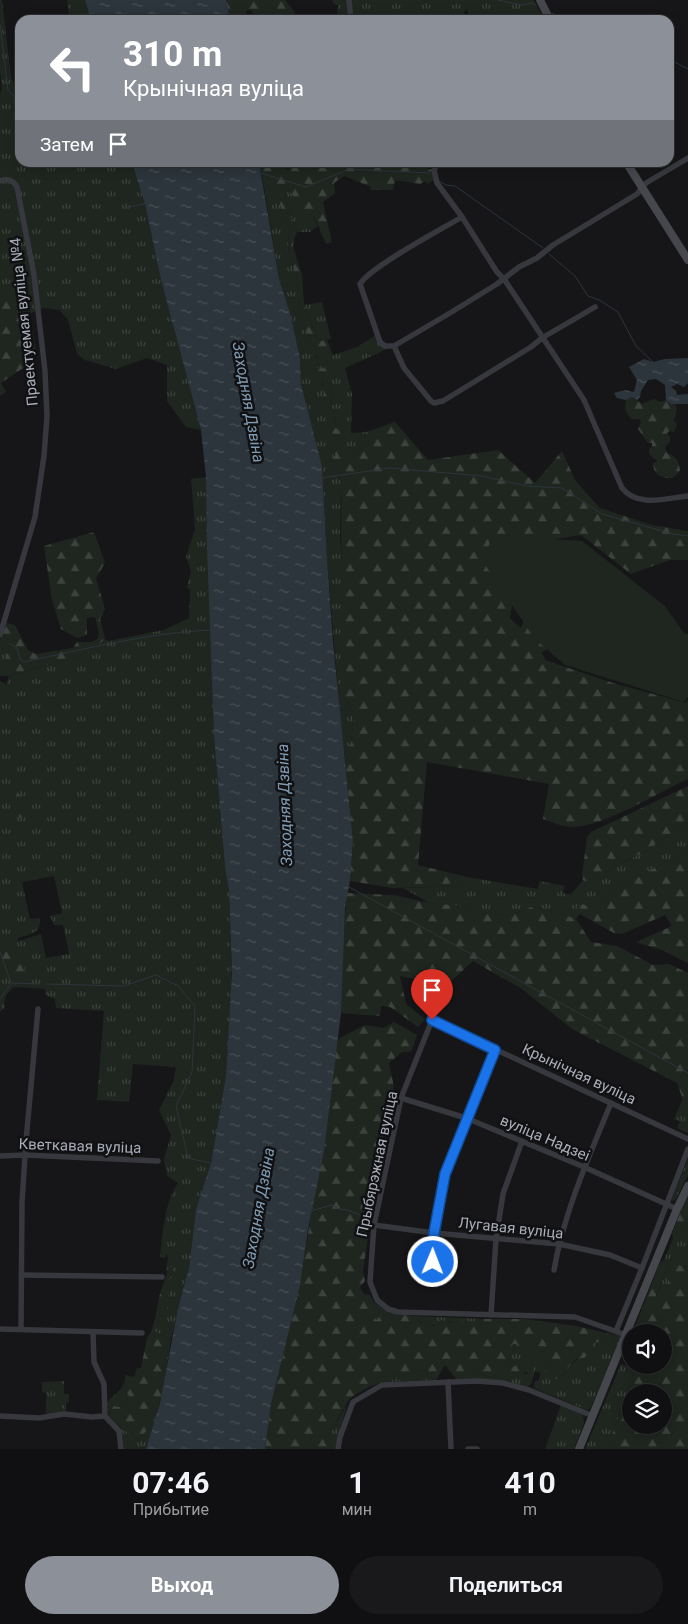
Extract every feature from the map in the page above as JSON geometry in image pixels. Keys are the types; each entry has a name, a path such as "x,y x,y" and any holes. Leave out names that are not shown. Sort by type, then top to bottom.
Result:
{"main road":[{"path":"540,0 548,15"},
{"path":"629,167 688,260"},
{"path":"630,1324 677,1208 688,1186"},
{"path":"579,1449 622,1345"}],"street":[{"path":"350,0 351,15"},
{"path":"674,166 688,158"},
{"path":"432,167 437,184 462,217 584,400 615,475 625,491 634,498 649,501 688,496"},
{"path":"462,217 399,255 361,282 360,286 380,342 385,346 394,346 450,313 504,279 519,267 637,194 646,183 673,167"},
{"name":"Праектуемая вуліца №4","path":"0,181 9,180 14,182 17,187 34,275 45,371 47,416 44,456 35,517 0,635"},
{"path":"394,346 404,368 431,401 440,403 531,347 542,338 595,307"},
{"path":"21,1329 22,1202 38,1009"},
{"name":"Крынічная вуліца","path":"432,1020 688,1138"},
{"name":"Прыбярэжная вуліца","path":"432,1020 401,1098 374,1225 370,1282 377,1300 388,1309 398,1312 575,1318 622,1333"},
{"path":"433,1262 434,1233 445,1174 495,1050"},
{"name":"вуліца Надзеі","path":"401,1098 466,1118 677,1208"},
{"path":"554,1270 558,1244 584,1168 611,1103"},
{"path":"491,1315 496,1239 503,1194 522,1141"},
{"path":"616,1331 688,1149"},
{"name":"Кветкавая вуліца","path":"0,1156 25,1155 158,1161"},
{"name":"Лугавая вуліца","path":"374,1225 434,1233 558,1244 610,1255 642,1268"},
{"path":"22,1275 162,1278"},
{"path":"0,1329 142,1333"},
{"path":"93,1332 94,1362 104,1384 105,1416 119,1431 121,1449"},
{"path":"338,1449 353,1402 382,1385 477,1381 503,1383 529,1390 593,1416"},
{"path":"448,1382 451,1449"},
{"path":"0,1416 39,1418 64,1414 92,1417 105,1416"},
{"path":"468,1449 477,1449"}],"green space":[{"path":"0,0 2,0 11,76 15,84 15,167 133,167 145,204 161,280 201,430 186,427 167,401 167,365 147,358 116,369 85,360 77,354 68,320 60,310 43,308 29,314 25,306 14,305 12,285 0,288 0,94 2,88 0,70"},
{"path":"67,0 85,0 90,15 69,15"},
{"path":"226,0 285,0 295,12 294,15 254,15 251,10 246,11 246,15 229,15"},
{"path":"332,0 348,0 350,15 338,15 338,5 333,3"},
{"path":"351,0 534,0 541,14 469,15 467,9 464,12 464,15 352,15"},
{"path":"260,167 285,167 288,170 291,167 426,167 433,170 434,180 427,184 426,181 420,184 395,180 393,190 370,190 371,187 344,176 334,183 335,193 323,202 332,242 326,244 314,216 306,218 298,213 299,205 287,186 280,186 285,194 289,212 297,232 293,246 302,275 304,303 316,337 320,341 327,340 333,355 330,360 320,360 313,352 315,347 308,339 289,251 289,235 285,231 287,220 283,217 278,195 264,187"},
{"path":"280,186 287,186 299,205 313,216 318,226 310,232 297,232 289,212 285,194"},
{"path":"264,187 279,195 283,217 287,220 285,231 289,234 289,251 296,277 302,315 308,339 315,347 316,357 321,360 330,360 333,355 357,347 376,335 387,349 345,368 352,394 351,433 366,432 369,444 361,449 347,447 335,428 336,420 331,407 332,395 328,387 329,381 322,378 327,426 337,455 338,474 341,482 340,539 354,683 346,699 354,713 351,744 344,750 327,559 322,466 301,384 300,358 290,313 279,279"},
{"path":"12,285 17,299 14,305 25,306 29,314 36,351 26,366 1,383 6,392 0,396 0,288"},
{"path":"322,302 331,339 320,341 316,337 305,305"},
{"path":"317,368 330,369 333,378 329,381 328,387 332,395 331,407 336,420 335,428 345,432 348,438 344,441 347,447 361,449 369,444 366,432 395,422 428,460 498,450 535,483 562,451 575,480 600,508 652,525 688,531 688,560 670,560 631,574 581,535 525,544 513,595 510,619 521,628 529,608 551,648 542,652 545,660 613,683 686,703 688,700 688,779 615,815 586,825 569,827 543,819 549,784 427,762 418,865 467,877 463,886 393,888 350,881 353,841 344,750 351,744 354,713 346,699 346,689 354,683 342,664 341,482 338,474 334,475 331,473 332,459 336,455 332,452 327,426 322,378 317,379 314,377 314,370"},
{"path":"632,397 642,404 654,399 660,402 666,400 671,404 675,404 677,410 674,420 677,424 674,432 670,431 667,433 670,437 670,442 665,447 667,453 677,460 679,465 680,471 673,478 662,477 655,471 653,463 657,461 649,453 652,443 648,443 638,429 641,422 639,419 631,419 625,410 626,400"},
{"path":"206,477 214,736 225,867 229,891 232,989 226,1075 222,1100 211,1163 196,1209 189,1268 171,1340 152,1330 156,1314 163,1316 169,1267 166,1274 167,1254 165,1258 160,1257 162,1238 167,1209 178,1183 167,1176 164,1159 171,1135 159,1110 173,1082 176,1067 133,1064 129,1102 97,1100 104,1011 56,1008 55,999 45,995 45,989 14,987 6,996 5,1007 0,1012 0,959 9,959 12,965 22,965 0,951 0,681 6,685 9,676 0,676 0,641 2,634 12,642 4,662 10,676 91,652 105,639 108,641 164,630 189,618 190,590 187,587 191,571 186,557 195,529 191,479","holes":["54,876 62,913 50,916 54,925 63,925 69,954 46,958 41,934 19,941 17,939 34,933 40,924 40,918 30,919 22,882"]},
{"path":"94,532 105,563 96,578 105,609 100,619 105,639 91,652 9,676 4,670 4,662 12,642 2,634 6,623 15,625 28,650 36,654 73,648 77,642 91,642 98,638 95,617 87,618 87,635 77,638 61,629 52,600 44,546"},
{"path":"492,534 582,541 665,606 684,633 688,634 688,697 684,702 565,665 534,638 484,563"},
{"path":"688,786 688,823 642,853 621,863 617,859 614,861 615,867 605,873 601,873 595,879 587,882 583,880 587,837 591,832"},
{"path":"16,793 25,798 29,815 19,818 11,799"},
{"path":"688,823 688,851 625,883 589,907 583,904 579,906 580,914 576,919 551,910 531,907 511,915 475,913 463,906 429,903 403,888 463,886 467,877 538,889 539,881 565,886 563,891 565,894 571,894 583,880 587,882 595,879 601,873 605,873 615,867 614,861 617,859 622,863 642,853"},
{"path":"688,851 688,963 664,951 636,942 672,926 665,915 622,934 614,933 580,914 577,910 583,904 589,907 625,883"},
{"path":"347,893 394,895 429,903 463,906 475,913 511,915 531,907 551,910 576,919 591,942 617,946 653,965 669,964 688,973 688,1114 677,1083 572,1029 522,989 473,961 447,985 400,976 406,1004 425,1019 418,1027 390,1007 381,1006 380,1016 341,1013 343,937"},
{"path":"8,948 12,951 15,961 25,969 23,973 13,976 9,959 0,959 0,951"},
{"path":"0,959 4,968 0,975"},
{"path":"394,1022 417,1035 411,1052 402,1052 389,1063 394,1087 376,1180 363,1271 365,1281 360,1287 364,1294 370,1295 377,1308 372,1316 377,1320 385,1316 399,1320 402,1315 414,1316 419,1322 433,1326 441,1320 454,1323 461,1321 474,1322 482,1325 484,1319 525,1319 576,1326 615,1335 614,1339 593,1343 593,1350 584,1358 577,1358 558,1379 544,1375 544,1372 549,1368 544,1362 534,1359 536,1351 544,1355 545,1353 540,1346 530,1347 526,1352 520,1350 516,1344 513,1344 510,1350 502,1352 513,1367 520,1363 520,1358 532,1364 534,1369 529,1373 525,1372 520,1378 515,1376 506,1379 498,1374 489,1377 476,1372 472,1377 473,1380 457,1380 445,1365 436,1380 433,1380 423,1370 409,1374 379,1377 369,1387 350,1398 328,1435 332,1447 330,1449 265,1449 271,1404 300,1286 338,1039 365,1025 384,1028"},
{"path":"683,1098 688,1114 688,1133 677,1128 680,1121 674,1119"},
{"path":"688,1159 688,1175 676,1199 673,1201 672,1199"},
{"path":"688,1192 688,1223 679,1236 672,1234"},
{"path":"688,1223 688,1268 685,1266 662,1299 656,1297 668,1266 667,1261 664,1260 673,1239 672,1234 679,1236"},
{"path":"664,1260 667,1261 668,1266 656,1296 662,1299 673,1268 678,1265 688,1268 688,1449 607,1449 622,1407 622,1434 672,1434 672,1384 630,1384 634,1374 672,1374 672,1324 636,1324 660,1263"},
{"path":"169,1267 172,1267 174,1275 167,1282 170,1293 164,1303 168,1307 168,1313 163,1316 156,1314 159,1297"},
{"path":"374,1302 387,1312 402,1315 399,1320 377,1320 372,1316 377,1308"},
{"path":"414,1316 484,1319 483,1325 449,1321 430,1325 422,1323"},
{"path":"152,1330 171,1340 163,1390 154,1424 138,1439 121,1428 109,1416 113,1406 120,1407 129,1396 124,1391 125,1375 134,1377 137,1368 141,1368 147,1338"},
{"path":"616,1332 621,1336 591,1407 588,1410 534,1388 535,1381 538,1381 541,1373 535,1371 531,1384 527,1387 473,1380 472,1377 475,1372 489,1377 498,1374 515,1376 529,1373 534,1369 520,1358 520,1363 513,1367 502,1352 516,1344 520,1350 530,1346 540,1346 545,1353 544,1362 558,1379 593,1343 614,1339"},
{"path":"621,1364 622,1374 634,1374 630,1384 622,1384 622,1407 607,1449 585,1449"},
{"path":"423,1370 433,1380 382,1382 369,1387 379,1377 409,1374"},
{"path":"64,1381 64,1394 69,1394 69,1402 66,1403 66,1413 46,1415 46,1393 42,1392 42,1382"},
{"path":"124,1383 124,1391 129,1396 120,1407 113,1406 109,1416 107,1403"},
{"path":"347,1405 335,1449 330,1449 332,1447 328,1435"},
{"path":"561,1405 583,1415 584,1423 574,1449 545,1449"},
{"path":"154,1424 146,1449 124,1449 121,1428 138,1439"}],"water":[{"path":"85,0 226,0 229,15 90,15"},
{"name":"Заходняя Дзвіна","path":"133,167 260,167 279,279 290,313 300,358 301,384 322,466 333,642 353,841 350,881 345,907 341,1013 324,1151 308,1229 300,1286 271,1404 265,1449 146,1449 160,1403 178,1309 189,1268 196,1209 211,1163 226,1075 232,973 229,891 225,867 214,736 206,477 201,430 161,280 145,204"},
{"path":"688,358 688,383 684,387 677,384 671,387 676,391 677,395 688,394 688,404 671,404 666,400 665,385 656,379 648,380 637,400 632,397 626,400 617,398 614,393 625,390 634,392 637,380 629,367 644,359 653,362 665,359"}],"waterway":[{"path":"498,0 521,5 531,3 536,5"},
{"path":"552,13 557,15"},
{"path":"0,24 8,90 15,98"},
{"path":"674,62 688,69"},
{"path":"261,173 306,187 349,169 430,173"},
{"path":"439,181 446,185 455,186 543,248"},
{"path":"127,208 146,203"},
{"path":"549,254 575,276 588,296 599,300 618,312 636,346 653,362"},
{"path":"322,478 390,468 482,476 527,486 562,488 602,514 673,534 688,536"},
{"path":"10,644 17,648 20,659 24,662 163,634 210,630"},
{"path":"349,887 688,1073"},
{"path":"0,952 11,983"},
{"path":"46,984 124,986 156,975 178,986 195,1006 192,1072 176,1106 188,1158 210,1163"},
{"path":"12,983 39,984"},
{"path":"0,999 11,984"},
{"path":"311,1211 332,1205 362,1216"}],"route":[{"path":"432,1020 495,1050 445,1174 434,1233 433,1262"}]}
